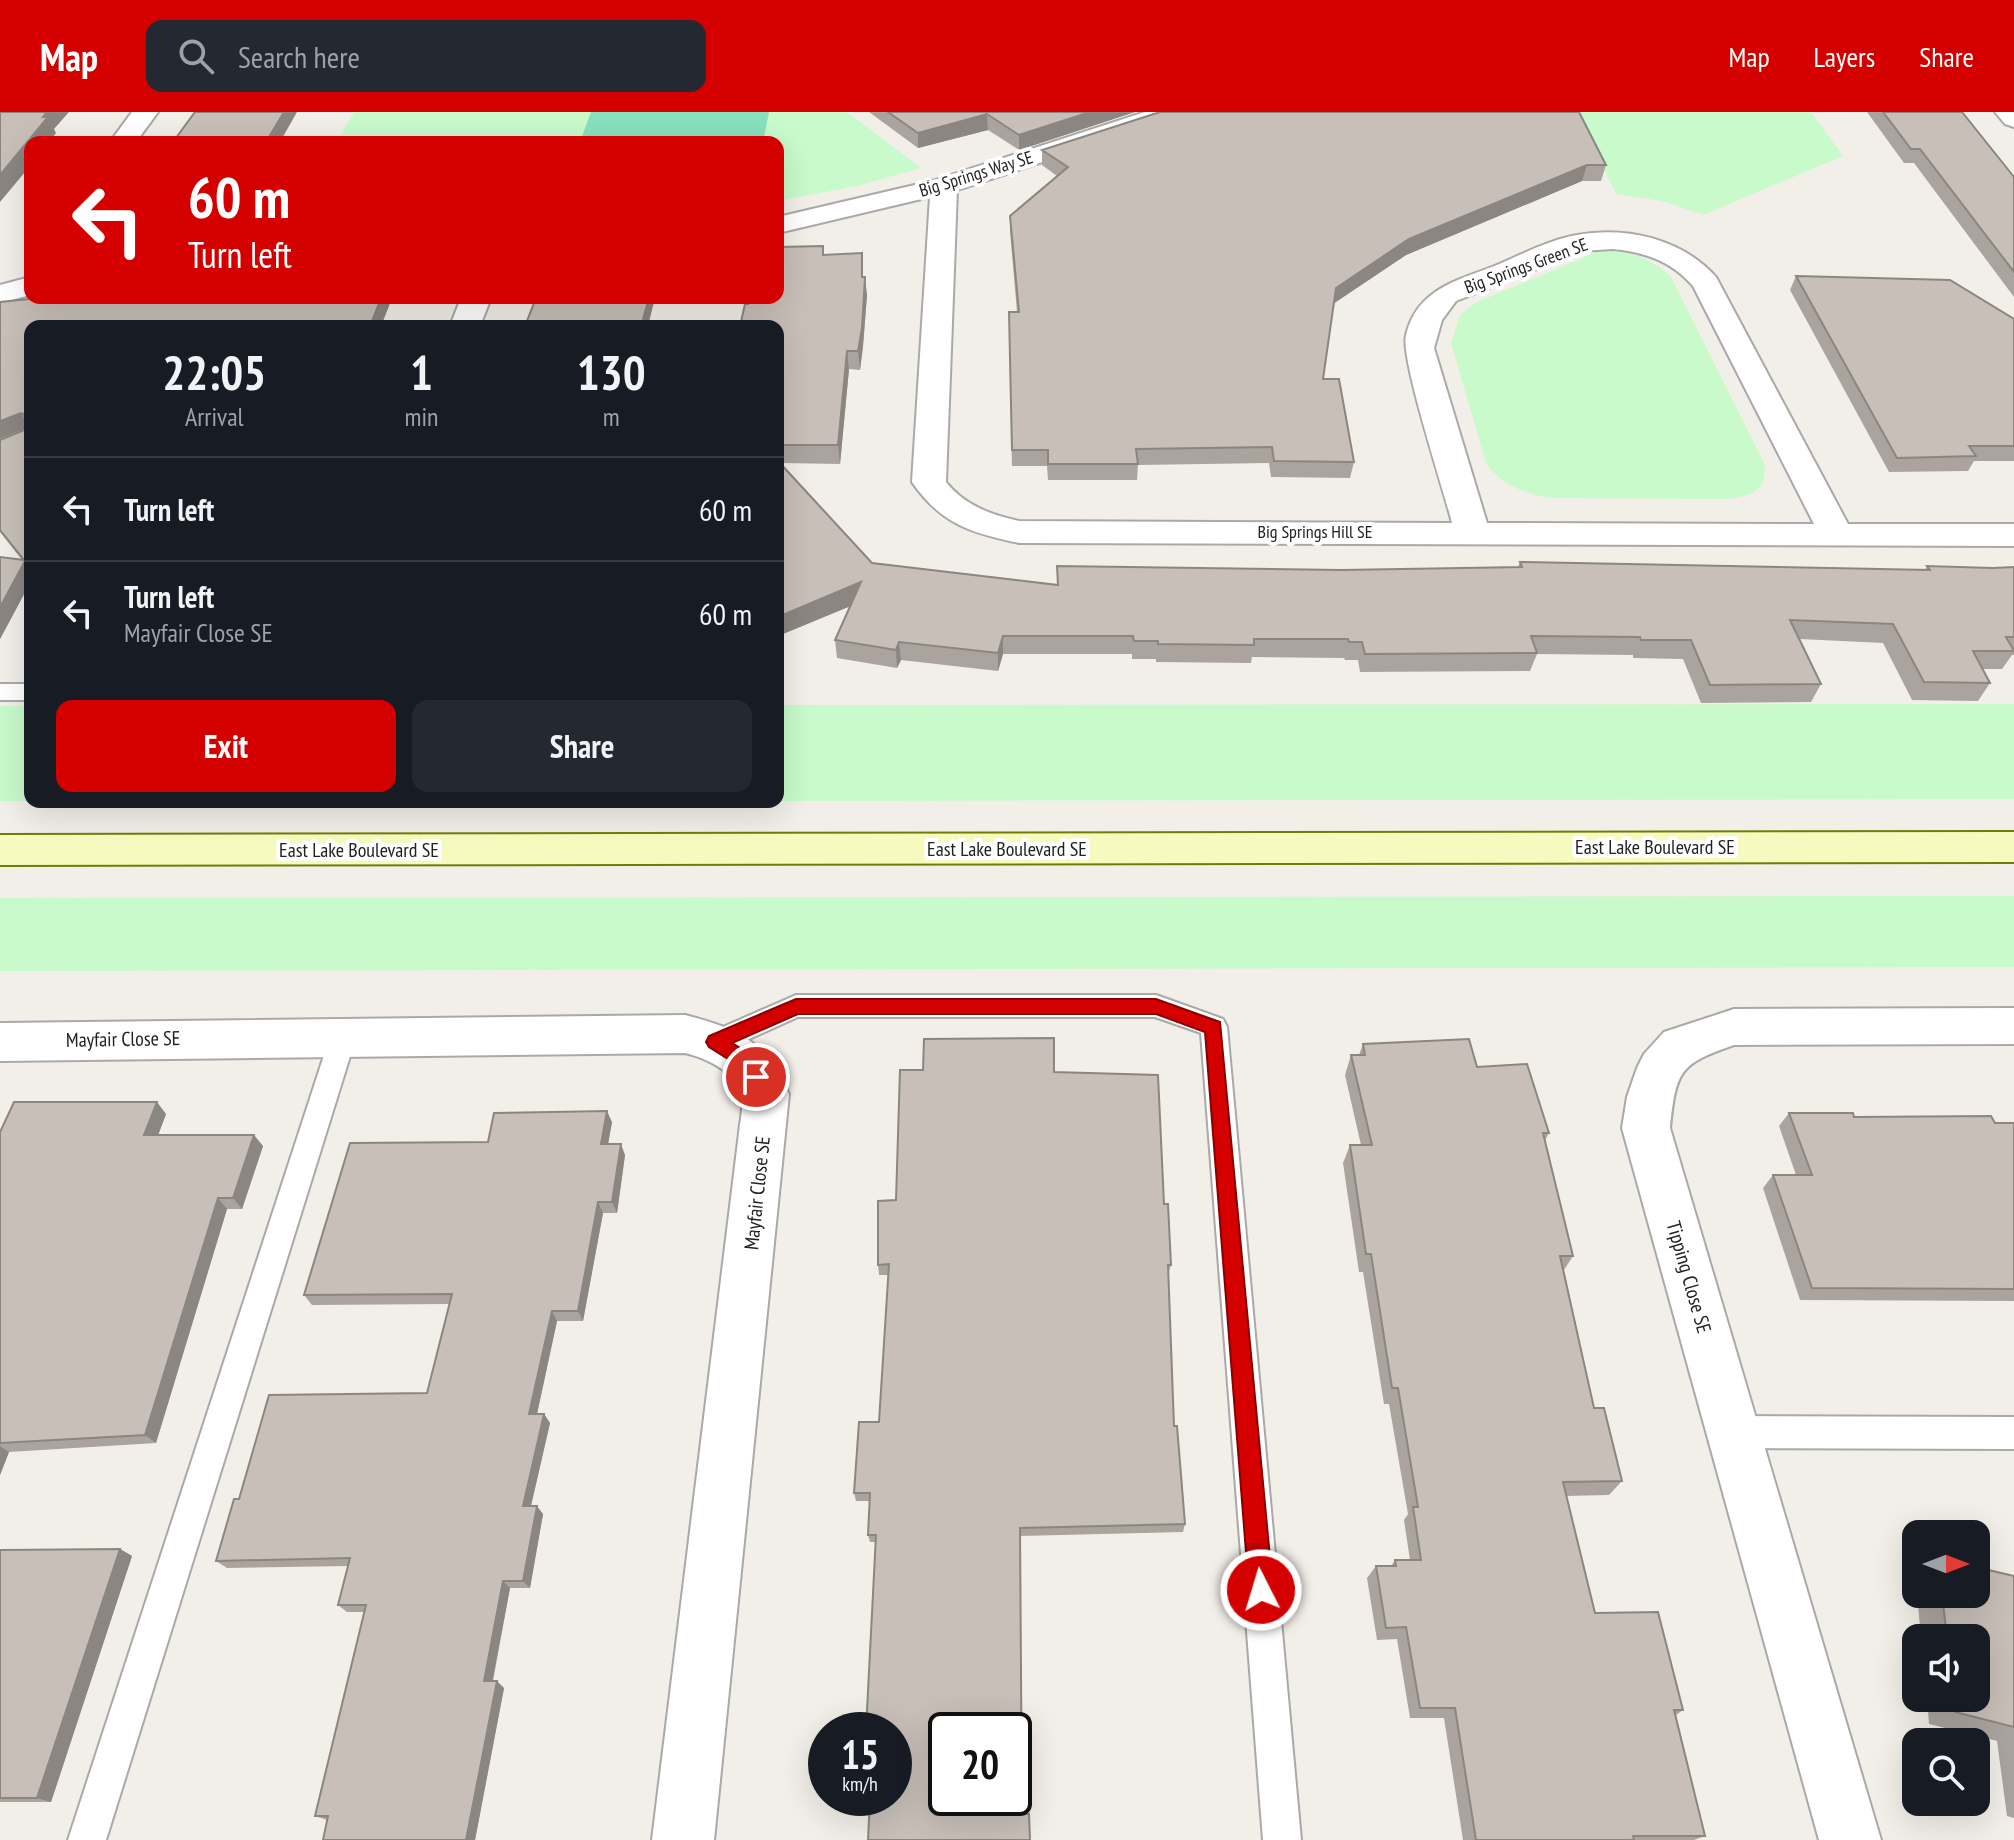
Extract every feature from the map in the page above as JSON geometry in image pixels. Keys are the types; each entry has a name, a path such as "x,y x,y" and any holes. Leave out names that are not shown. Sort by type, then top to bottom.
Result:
{"main road":[{"name":"East Lake Boulevard SE","path":"0,850 2014,847"}],"street":[{"path":"127,136 145,112"},
{"name":"Big Springs Way SE","path":"784,224 944,186 1171,112"},
{"path":"2008,112 2014,119"},
{"name":"Big Springs Hill SE","path":"944,186 929,482 939,498 960,513 988,526 1019,532 2014,535"},
{"name":"Big Springs Green SE","path":"1472,531 1419,348 1421,333 1446,295 1577,243 1598,239 1652,248 1675,255 1694,266 1706,283 1836,533"},
{"path":"0,294 24,288"},
{"name":"Tipping Close SE","path":"1850,1840 1646,1128 1650,1097 1660,1068 1680,1045 1734,1027 2014,1026"},
{"name":"Mayfair Close SE","path":"0,1042 685,1034 716,1042 745,1061 766,1094 683,1840"}],"lane":[{"path":"0,692 24,692"},
{"path":"716,1042 796,1006 1156,1006 1214,1027 1282,1840"},
{"path":"87,1840 343,1037"},
{"path":"1734,1432 2014,1433"}],"green space":[{"path":"354,112 847,112 921,168 857,186 784,200 784,136 340,136"},
{"path":"591,112 769,112 764,136 582,136"},
{"path":"1576,112 1811,112 1843,156 1703,215 1662,201 1616,194"},
{"path":"1599,251 1638,256 1671,277 1765,465 1763,482 1755,491 1726,499 1550,498 1514,487 1498,477 1486,463 1451,343 1460,315 1475,303"},
{"path":"2014,704 2014,799 784,801 784,705"},
{"path":"0,706 24,706 24,801 0,801"},
{"path":"2014,896 2014,967 0,971 0,898"}],"building":[{"path":"0,112 47,112 43,117 48,117 32,136 24,136 24,146 0,175"},
{"path":"195,112 284,112 270,136 177,136"},
{"path":"888,112 1090,112 1019,135 987,114 918,133"},
{"path":"1160,112 1579,112 1606,165 1587,165 1409,239 1336,288 1323,379 1339,379 1354,462 1274,461 1272,447 1136,449 1138,464 1048,464 1048,450 1012,450 1009,312 1019,312 1010,216 1068,167 1042,150"},
{"path":"1883,112 1962,112 2014,177 2014,272 1920,149 1911,149"},
{"path":"823,246 823,255 862,253 862,277 865,277 862,328 858,351 847,351 838,445 784,445 784,320 741,320 745,304 784,304 784,247"},
{"path":"1796,276 1950,280 2014,319 2014,446 1969,446 1976,456 1897,458"},
{"path":"24,300 24,304 379,304 372,320 24,320 24,414 0,421 0,302"},
{"path":"534,304 647,304 643,320 527,320"},
{"path":"24,430 24,560 0,530 0,440"},
{"path":"784,468 872,563 1058,585 1057,566 1341,570 1522,567 1520,562 1930,570 1927,566 2014,567 2014,637 2006,637 2014,651 1973,651 1990,683 1924,682 1893,624 1790,620 1821,684 1710,685 1691,640 1641,640 1640,637 1531,636 1537,653 1365,654 1362,642 1349,642 1348,639 1254,639 1254,645 1158,644 1158,641 1134,641 1133,636 1003,636 998,653 899,642 896,650 835,640 861,582 784,614"},
{"path":"0,557 24,560 24,563 0,607"},
{"path":"1054,1038 1054,1072 1158,1075 1164,1204 1168,1204 1171,1265 1168,1265 1174,1426 1177,1426 1185,1524 1020,1528 1021,1712 928,1712 928,1816 1029,1816 1030,1840 868,1840 869,1816 912,1816 912,1712 867,1712 876,1535 868,1535 870,1493 854,1493 859,1422 879,1422 889,1264 878,1265 878,1201 896,1200 900,1070 923,1070 924,1039"},
{"path":"1469,1039 1477,1067 1527,1064 1549,1133 1543,1133 1573,1256 1560,1256 1594,1408 1604,1408 1622,1481 1563,1482 1595,1613 1658,1612 1683,1710 1674,1710 1705,1836 1633,1836 1634,1840 1476,1840 1455,1708 1420,1708 1406,1627 1386,1628 1376,1566 1396,1566 1395,1560 1421,1560 1413,1507 1418,1507 1398,1388 1392,1388 1371,1254 1366,1254 1350,1145 1372,1145 1351,1055 1365,1055 1363,1044"},
{"path":"14,1102 157,1102 144,1135 254,1135 233,1198 218,1198 145,1435 0,1443 0,1132"},
{"path":"607,1111 601,1144 621,1144 612,1202 598,1202 578,1311 552,1311 529,1414 544,1414 523,1506 537,1506 523,1581 503,1581 484,1681 497,1681 466,1840 323,1840 328,1816 315,1816 366,1605 338,1605 350,1558 216,1561 234,1499 239,1499 269,1395 427,1393 452,1294 304,1295 350,1143 488,1142 494,1113"},
{"path":"1789,1113 1853,1113 1854,1117 1991,1116 1995,1123 2014,1123 2014,1289 1812,1288 1773,1175 1812,1175"},
{"path":"120,1549 37,1798 0,1798 0,1550"},
{"path":"1990,1570 2014,1576 2014,1727 1955,1712 1990,1712 1990,1624 1945,1624 1944,1608 1990,1608"}],"route":[{"path":"756,1077 745,1061 716,1042 796,1006 1156,1006 1214,1027 1261,1590"}]}
